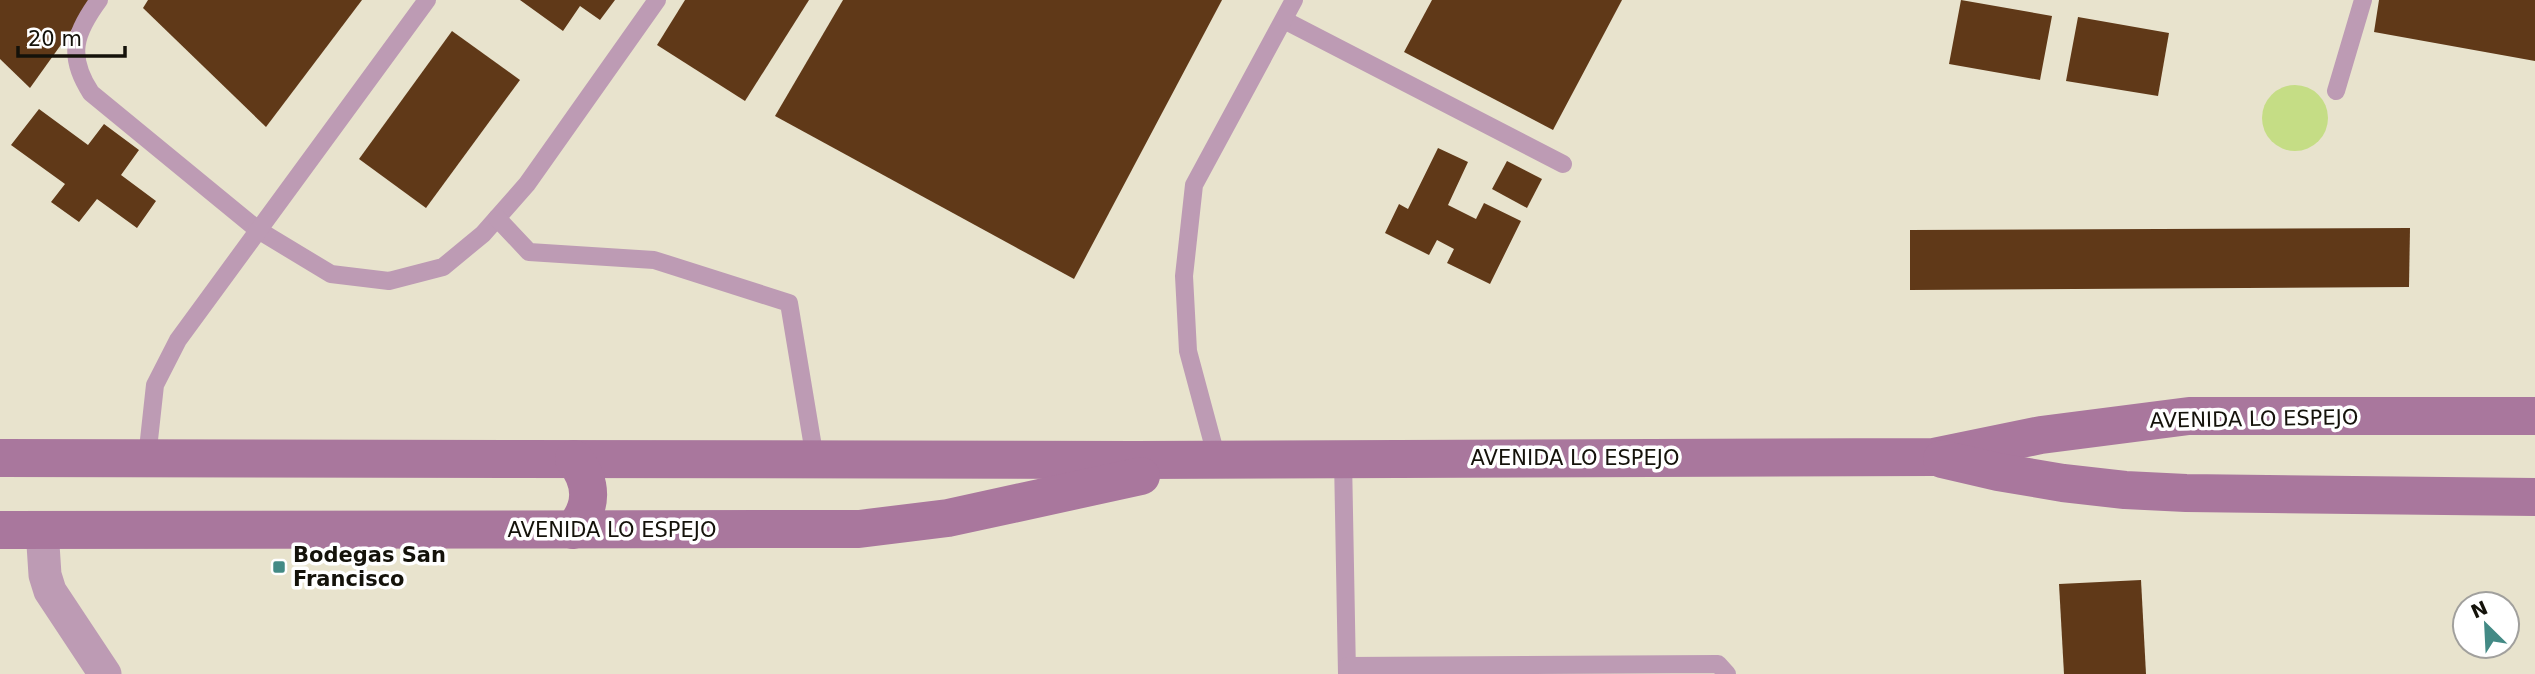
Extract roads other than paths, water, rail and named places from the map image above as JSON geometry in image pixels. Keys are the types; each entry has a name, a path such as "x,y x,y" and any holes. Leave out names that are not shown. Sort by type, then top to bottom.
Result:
{"main road":[{"name":"AVENIDA LO ESPEJO","path":"0,458 815,460 1933,457 2041,435 2189,416 2535,416"},
{"name":"AVENIDA LO ESPEJO","path":"1933,457 2037,479 2125,490 2535,497"},
{"path":"573,459 582,469 589,494 582,520 573,530"},
{"name":"AVENIDA LO ESPEJO","path":"0,530 824,530 948,518 1217,459"}],"street":[{"path":"42,529 45,575 50,591 105,674"}],"lane":[{"path":"99,0 83,23 74,50 81,78 91,93 258,230 331,274 389,281 443,267 483,234 527,184 657,0"},
{"path":"147,458 155,386 178,340 427,0"},
{"path":"1217,459 1188,351 1184,276 1194,185 1294,0"},
{"path":"2336,91 2363,0"},
{"path":"1284,20 1563,164"},
{"path":"497,218 529,252 654,260 789,303 815,460"},
{"path":"1343,458 1347,670 1718,664 1727,674"}],"place":[{"name":"Bodegas San Francisco","path":"279,567"}]}
